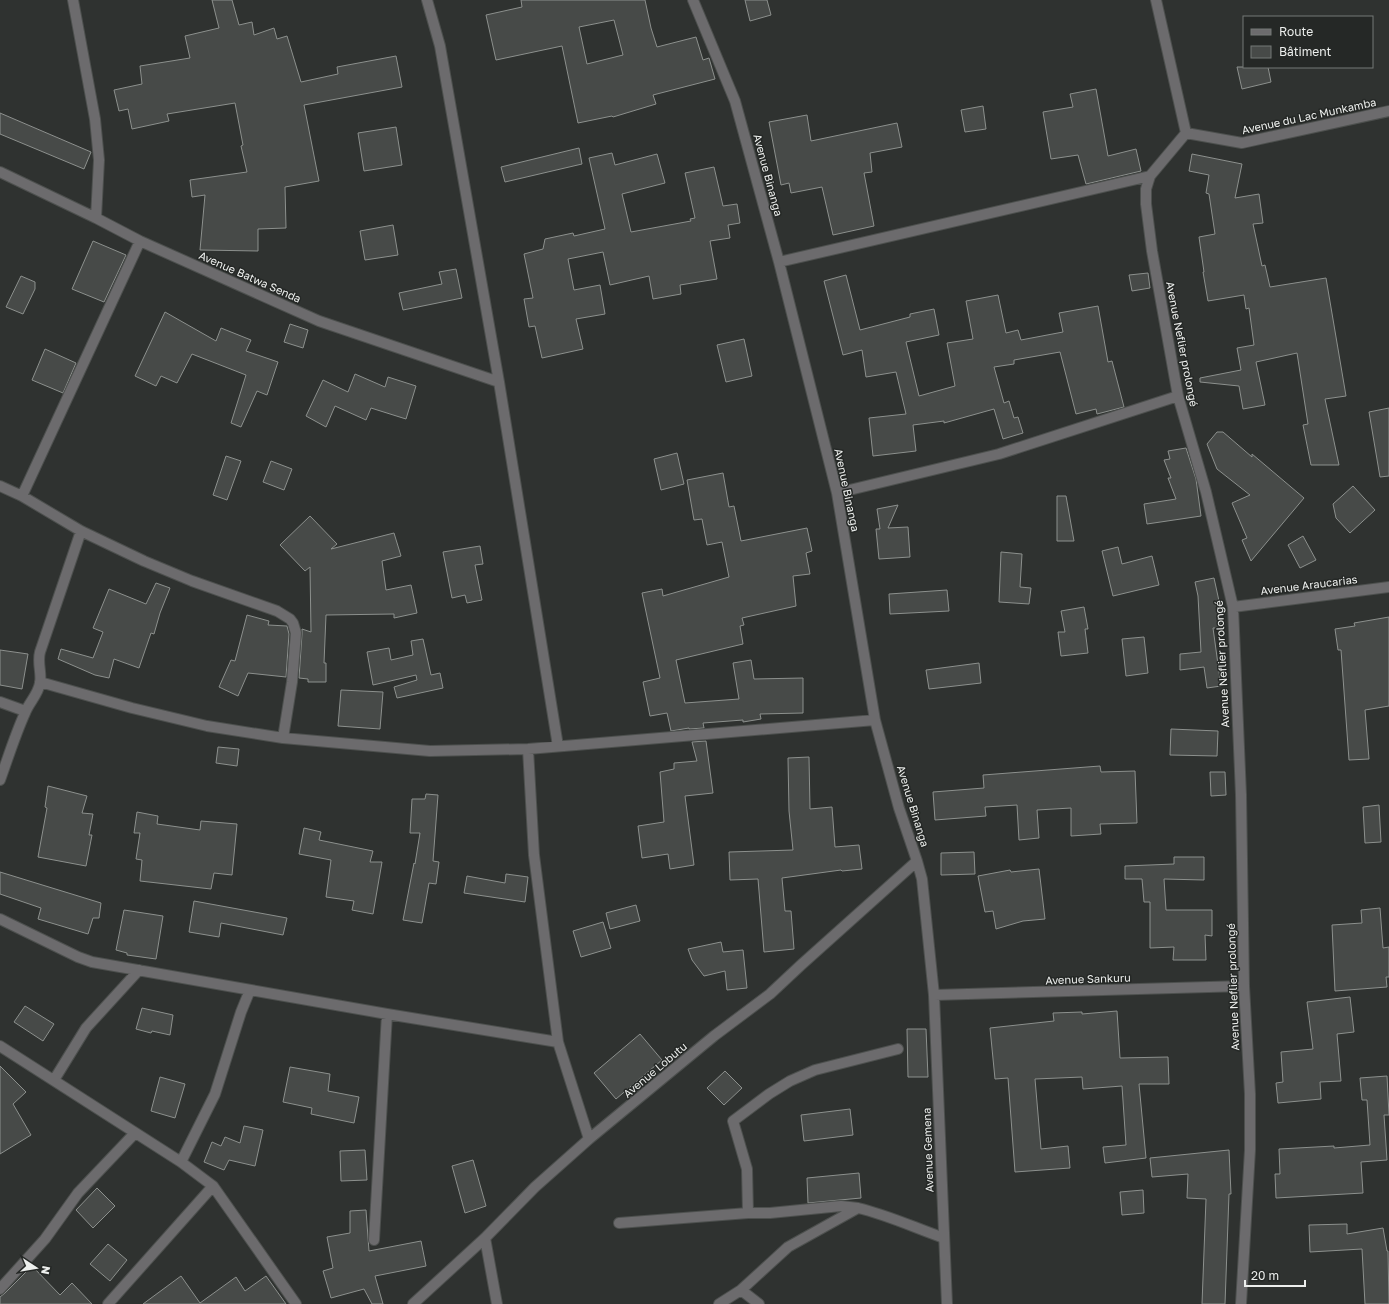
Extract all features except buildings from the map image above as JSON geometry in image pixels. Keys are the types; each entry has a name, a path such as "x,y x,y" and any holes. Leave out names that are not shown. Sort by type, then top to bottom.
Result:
{"street":[{"path":"73,0 97,134 99,160 96,218"},
{"path":"427,0 440,46 499,382 558,746"},
{"name":"Avenue Binanga","path":"693,0 735,101 779,262 837,493 875,720 904,822 917,860 924,892 934,995"},
{"path":"1156,0 1186,133"},
{"name":"Avenue du Lac Munkamba","path":"1186,133 1242,143 1389,111"},
{"name":"Avenue Neflier prolongé","path":"1186,133 1150,176 1146,189 1146,204 1152,251 1178,396 1206,492 1233,607 1241,795 1244,986 1250,1094 1250,1150 1241,1304"},
{"name":"Avenue Batwa Senda","path":"0,172 140,241 319,321 499,382"},
{"path":"779,262 1150,176"},
{"path":"22,496 140,241"},
{"path":"837,493 999,454 1178,396"},
{"path":"0,486 22,496 81,531 173,573 277,611 290,619 296,633 292,682 283,738"},
{"path":"0,780 25,711 36,696 40,682 38,661 40,652 81,531"},
{"name":"Avenue Araucarias","path":"1233,607 1389,587"},
{"path":"40,682 132,708 207,726 283,738 430,751 528,749 875,720"},
{"path":"0,702 25,711"},
{"path":"528,749 534,855 558,1042 589,1139"},
{"name":"Avenue Lobutu","path":"413,1304 485,1238 535,1187 589,1139 714,1036 770,994 917,860"},
{"path":"0,919 78,957 92,962 387,1014 558,1042"},
{"path":"54,1080 86,1028 139,970"},
{"name":"Avenue Sankuru","path":"934,995 1244,986"},
{"path":"181,1162 215,1094 241,1012 250,990"},
{"name":"Avenue Gemena","path":"934,995 947,1304"},
{"path":"374,1240 387,1014"},
{"path":"0,1046 181,1162 213,1186 296,1304"},
{"path":"748,1213 747,1169 733,1121 769,1094 790,1081 815,1070 898,1049"},
{"path":"0,1289 46,1238 78,1193 135,1133"},
{"path":"108,1304 213,1186"},
{"path":"619,1223 748,1213 770,1213 841,1206 858,1208 881,1214 944,1238"},
{"path":"719,1304 741,1290 788,1247 858,1208"},
{"path":"485,1238 497,1304"},
{"path":"741,1290 759,1304"}]}
